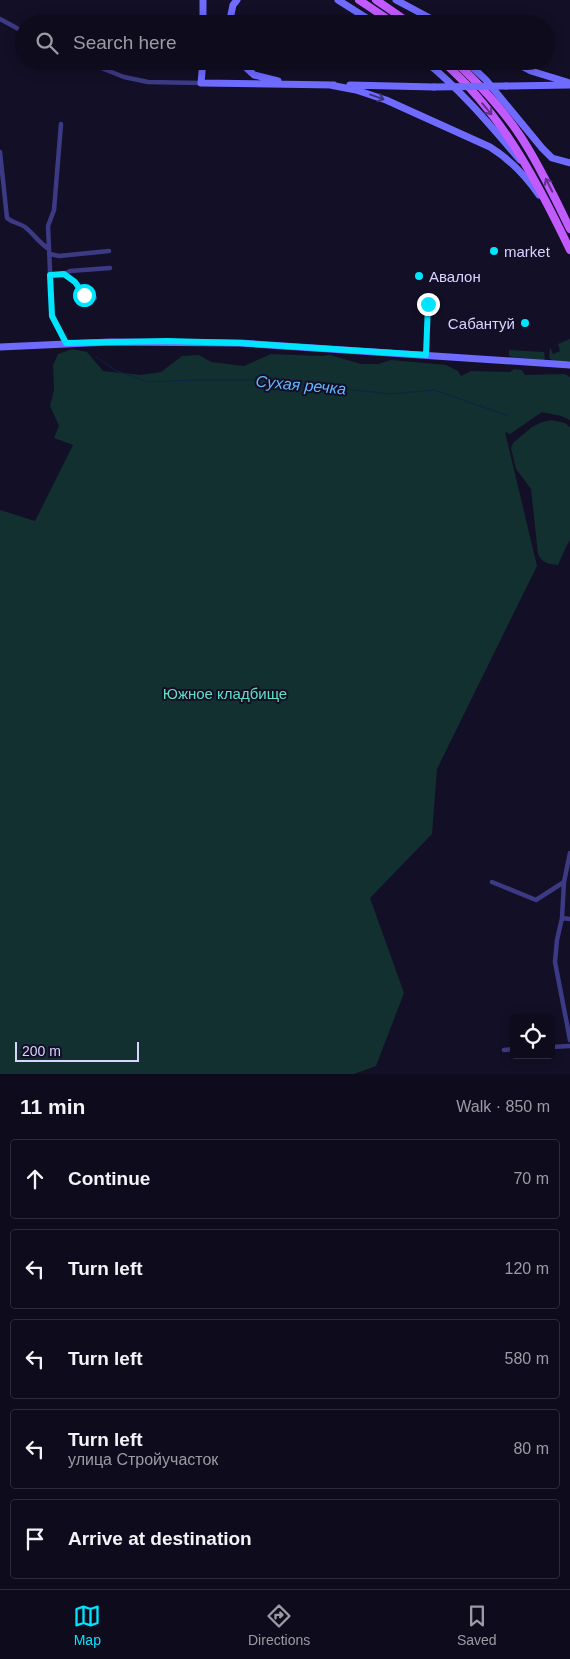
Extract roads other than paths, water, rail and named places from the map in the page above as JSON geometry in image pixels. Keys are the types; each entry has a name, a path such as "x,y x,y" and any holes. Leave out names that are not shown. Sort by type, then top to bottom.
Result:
{"main road":[{"path":"203,0 203,15"},
{"path":"230,15 233,5 237,0"},
{"path":"338,0 362,15"},
{"path":"359,0 382,15"},
{"path":"376,0 398,15"},
{"path":"396,0 424,15"},
{"path":"202,70 201,83 434,87 570,84"},
{"path":"249,70 254,74 293,84"},
{"path":"437,70 476,108 531,173"},
{"path":"451,70 493,116 509,138 531,173 570,250"},
{"path":"464,70 521,136 570,229"},
{"path":"475,70 552,158 570,163"},
{"path":"529,70 570,84"},
{"path":"330,85 356,90 386,100 490,147 505,156 525,175 554,217"},
{"path":"549,85 570,90"},
{"path":"0,347 66,343 167,341 240,343 570,365"}],"street":[{"path":"0,20 15,28"},
{"path":"106,70 124,77 148,82 201,83"},
{"path":"61,124 54,210 48,226 52,316 66,343"},
{"path":"0,152 7,218 11,222 27,228 49,252 59,256 109,251"},
{"path":"50,275 64,274 70,271 110,268"},
{"path":"64,274 75,282 88,298 95,298"},
{"path":"426,355 428,304"},
{"path":"570,853 564,882 562,918 555,962 570,1040"},
{"path":"492,882 536,900 564,882"},
{"path":"562,918 570,919"},
{"path":"555,1047 570,1046"},
{"path":"504,1050 510,1049"}],"waterway":[{"name":"Сухая речка","path":"96,357 115,370 147,382 262,380 391,394 434,390 509,416"}],"place":[{"name":"market","path":"494,251"},
{"name":"Авалон","path":"419,276"},
{"name":"Сабантуй","path":"525,323"}],"park label":[{"name":"Южное кладбище","path":"225,693"}]}
